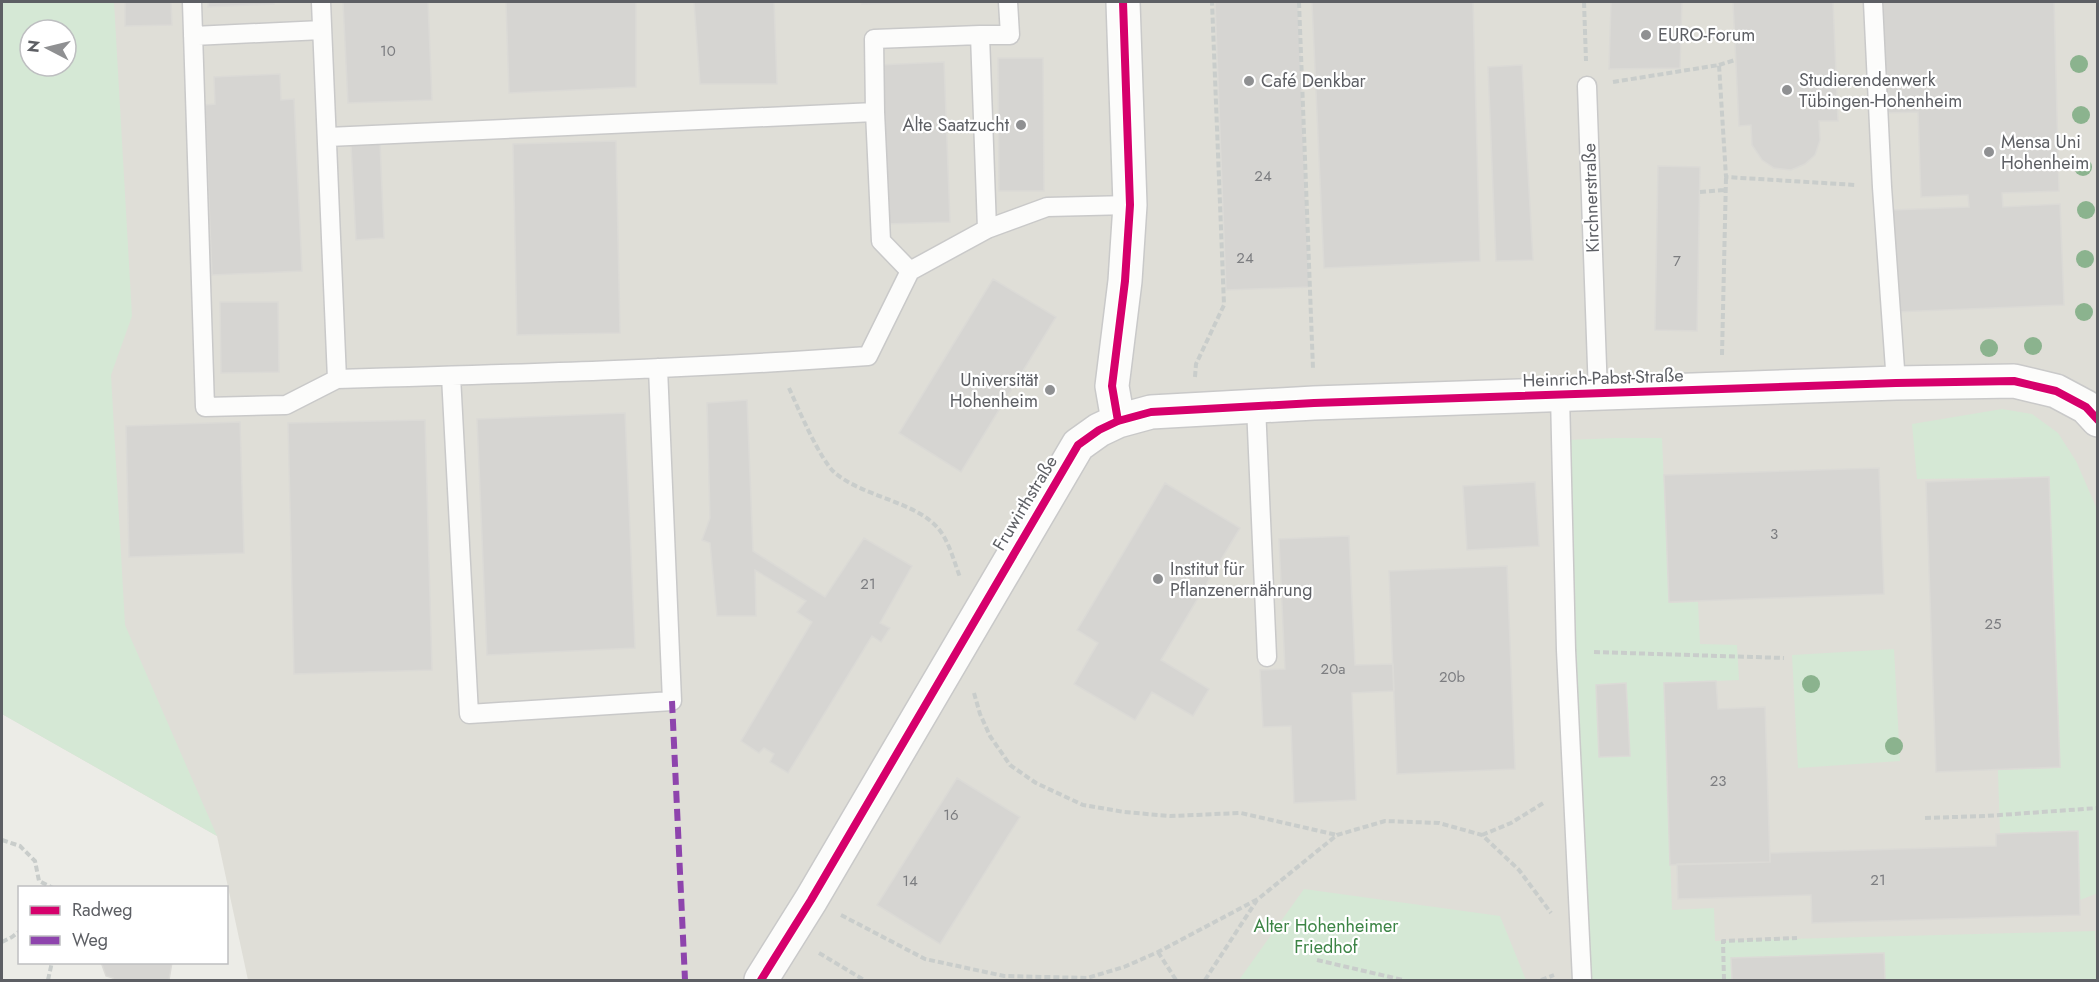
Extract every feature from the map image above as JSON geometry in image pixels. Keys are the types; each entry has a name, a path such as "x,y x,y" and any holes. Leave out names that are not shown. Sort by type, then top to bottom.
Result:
{"street":[{"path":"1118,421 1112,386 1125,281 1130,205 1123,2"},
{"name":"Heinrich-Pabst-Straße","path":"1118,421 1150,412 1314,402 2014,381 2056,391 2092,413"},
{"name":"Fruwirthstraße","path":"761,981 811,900 1078,445 1099,430 1118,421"}],"lane":[{"path":"192,2 205,407 286,405 337,379 778,363 867,356 910,271 987,229 1047,207 1130,205"},
{"path":"321,2 337,379"},
{"path":"910,271 881,241 874,39 1010,35 1008,2"},
{"path":"1873,2 1882,187 1896,383"},
{"path":"193,36 322,30"},
{"path":"980,35 987,229"},
{"name":"Kirchnerstraße","path":"1587,86 1599,394"},
{"path":"328,136 875,112"},
{"path":"451,376 469,714 672,701 658,368"},
{"path":"1560,395 1566,650 1582,981"},
{"path":"1256,406 1267,657"}],"path":[{"path":"1190,410 1196,364 1224,305 1212,2"},
{"path":"1299,2 1314,402"},
{"path":"1584,2 1587,86 1736,60"},
{"path":"1719,64 1726,177 1722,338"},
{"path":"1726,177 1882,187"},
{"path":"1700,192 1724,190"},
{"path":"778,363 800,412 834,472 860,489 915,512 937,527 950,550 973,623"},
{"path":"1622,653 1784,658"},
{"path":"971,683 983,722 1010,765 1036,783 1083,805 1124,812 1170,816 1241,813 1337,835"},
{"path":"1482,834 1511,823 1574,782"},
{"path":"1925,818 2097,808"},
{"path":"811,900 925,959 1004,976 1087,978 1124,967 1158,952 1258,899 1337,835 1385,821 1439,823 1482,834 1519,870 1553,917"},
{"path":"2,840 20,846 35,861 38,886"},
{"path":"39,881 49,886"},
{"path":"1205,981 1258,899"},
{"path":"2,942 18,932"},
{"path":"790,935 864,981"},
{"path":"1724,981 1723,941 1797,938"},
{"path":"1158,952 1176,981"},
{"path":"1317,960 1403,981"},
{"path":"48,981 52,964"}],"shaded area":[{"name":"Universität Hohenheim","path":"2,2 2097,2 2097,980 248,980 217,836 2,714"}],"green space":[{"path":"2,2 114,2 132,316 111,375 125,625 217,836 2,714"},
{"path":"2002,409 2032,414 2058,433 2076,461 2097,509 2098,893 2080,900 2078,831 2000,834 1998,770 2060,768 2049,477 1917,479 1912,424"},
{"path":"1662,438 1669,603 1698,602 1700,644 1737,645 1739,680 1664,683 1672,910 1714,908 1715,941 2095,931 2097,980 1587,980 1568,440"},
{"path":"1894,649 1900,761 1798,768 1792,655"},
{"name":"Alter Hohenheimer Friedhof","path":"1304,889 1500,916 1526,980 1239,980"}],"building":[{"path":"125,2 171,2 172,25 125,26"},
{"path":"208,2 274,2 274,4 208,7"},
{"path":"343,2 428,2 432,100 348,103"},
{"path":"506,2 636,2 636,87 509,93"},
{"path":"694,2 774,2 777,84 700,84"},
{"path":"862,2 923,2 862,4"},
{"path":"1215,2 1298,2 1309,287 1226,290"},
{"path":"1312,2 1473,2 1480,261 1324,268"},
{"name":"EURO-Forum","path":"1611,2 1682,2 1680,68 1609,69"},
{"name":"Studierendenwerk Tübingen-Hohenheim","path":"1733,2 1833,2 1838,121 1819,121 1820,140 1815,155 1805,164 1791,170 1774,168 1762,160 1752,145 1751,125 1739,126"},
{"name":"Mensa Uni Hohenheim","path":"1883,2 2054,2 2059,191 2002,193 2003,207 2060,204 2064,305 1895,312 1891,210 1969,207 1968,195 1921,197 1918,112 1886,113"},
{"name":"Alte Saatzucht","path":"998,58 1043,58 1044,191 999,191"},
{"path":"944,62 950,222 885,224 879,65"},
{"path":"1522,65 1533,260 1496,261 1488,67"},
{"path":"280,74 281,100 294,99 302,271 212,275 205,105 215,104 214,77"},
{"path":"616,141 620,333 517,335 513,144"},
{"path":"380,143 384,238 356,240 351,145"},
{"path":"1658,166 1700,167 1697,331 1655,330"},
{"path":"993,279 1056,317 961,472 899,433"},
{"path":"220,302 278,302 279,372 221,373"},
{"path":"747,400 753,551 825,597 864,538 912,566 880,623 890,628 881,642 872,636 788,773 770,762 774,754 764,748 759,753 741,741 812,622 797,612 806,601 755,570 756,616 717,616 710,543 702,540 710,518 707,403"},
{"path":"625,413 635,648 487,655 477,419"},
{"path":"425,420 432,670 294,674 288,423"},
{"path":"240,422 244,553 129,557 126,426"},
{"path":"1879,468 1884,594 1669,602 1664,475"},
{"path":"2049,477 2060,767 1936,772 1926,482"},
{"path":"1535,482 1539,546 1467,550 1463,486"},
{"name":"Institut für Pflanzenernährung","path":"1165,483 1240,528 1161,660 1209,689 1193,716 1152,692 1135,720 1074,684 1098,643 1077,630"},
{"path":"1349,536 1355,665 1393,664 1394,691 1352,693 1356,800 1294,803 1291,726 1263,727 1260,670 1285,669 1279,539"},
{"path":"1507,566 1515,769 1397,774 1389,571"},
{"path":"1716,681 1718,709 1765,707 1770,862 1670,865 1664,683"},
{"path":"1626,683 1630,756 1599,757 1596,685"},
{"path":"957,778 1020,817 940,944 877,905"},
{"path":"2078,831 2080,915 1812,923 1811,895 1678,899 1677,864 1770,862 1770,853 1996,846 1996,834"},
{"path":"1884,953 1885,980 1732,980 1731,958"},
{"path":"102,964 172,964 169,980 112,980 113,978 106,976"}],"marked path":[{"path":"672,701 685,980"}],"cycle path":[{"path":"1118,421 1112,386 1125,281 1130,205 1123,2"},
{"path":"761,980 811,900 1078,445 1099,430 1118,421 1151,412 1314,403 2014,381 2056,391 2086,407 2098,420"}],"place":[{"name":"EURO-Forum","path":"1646,35"},
{"name":"Café Denkbar","path":"1249,81"},
{"name":"Studierendenwerk Tübingen-Hohenheim","path":"1787,90"},
{"name":"Alte Saatzucht","path":"1021,125"},
{"name":"Mensa Uni Hohenheim","path":"1989,152"},
{"name":"Universität Hohenheim","path":"1050,390"},
{"name":"Institut für Pflanzenernährung","path":"1158,579"}]}
